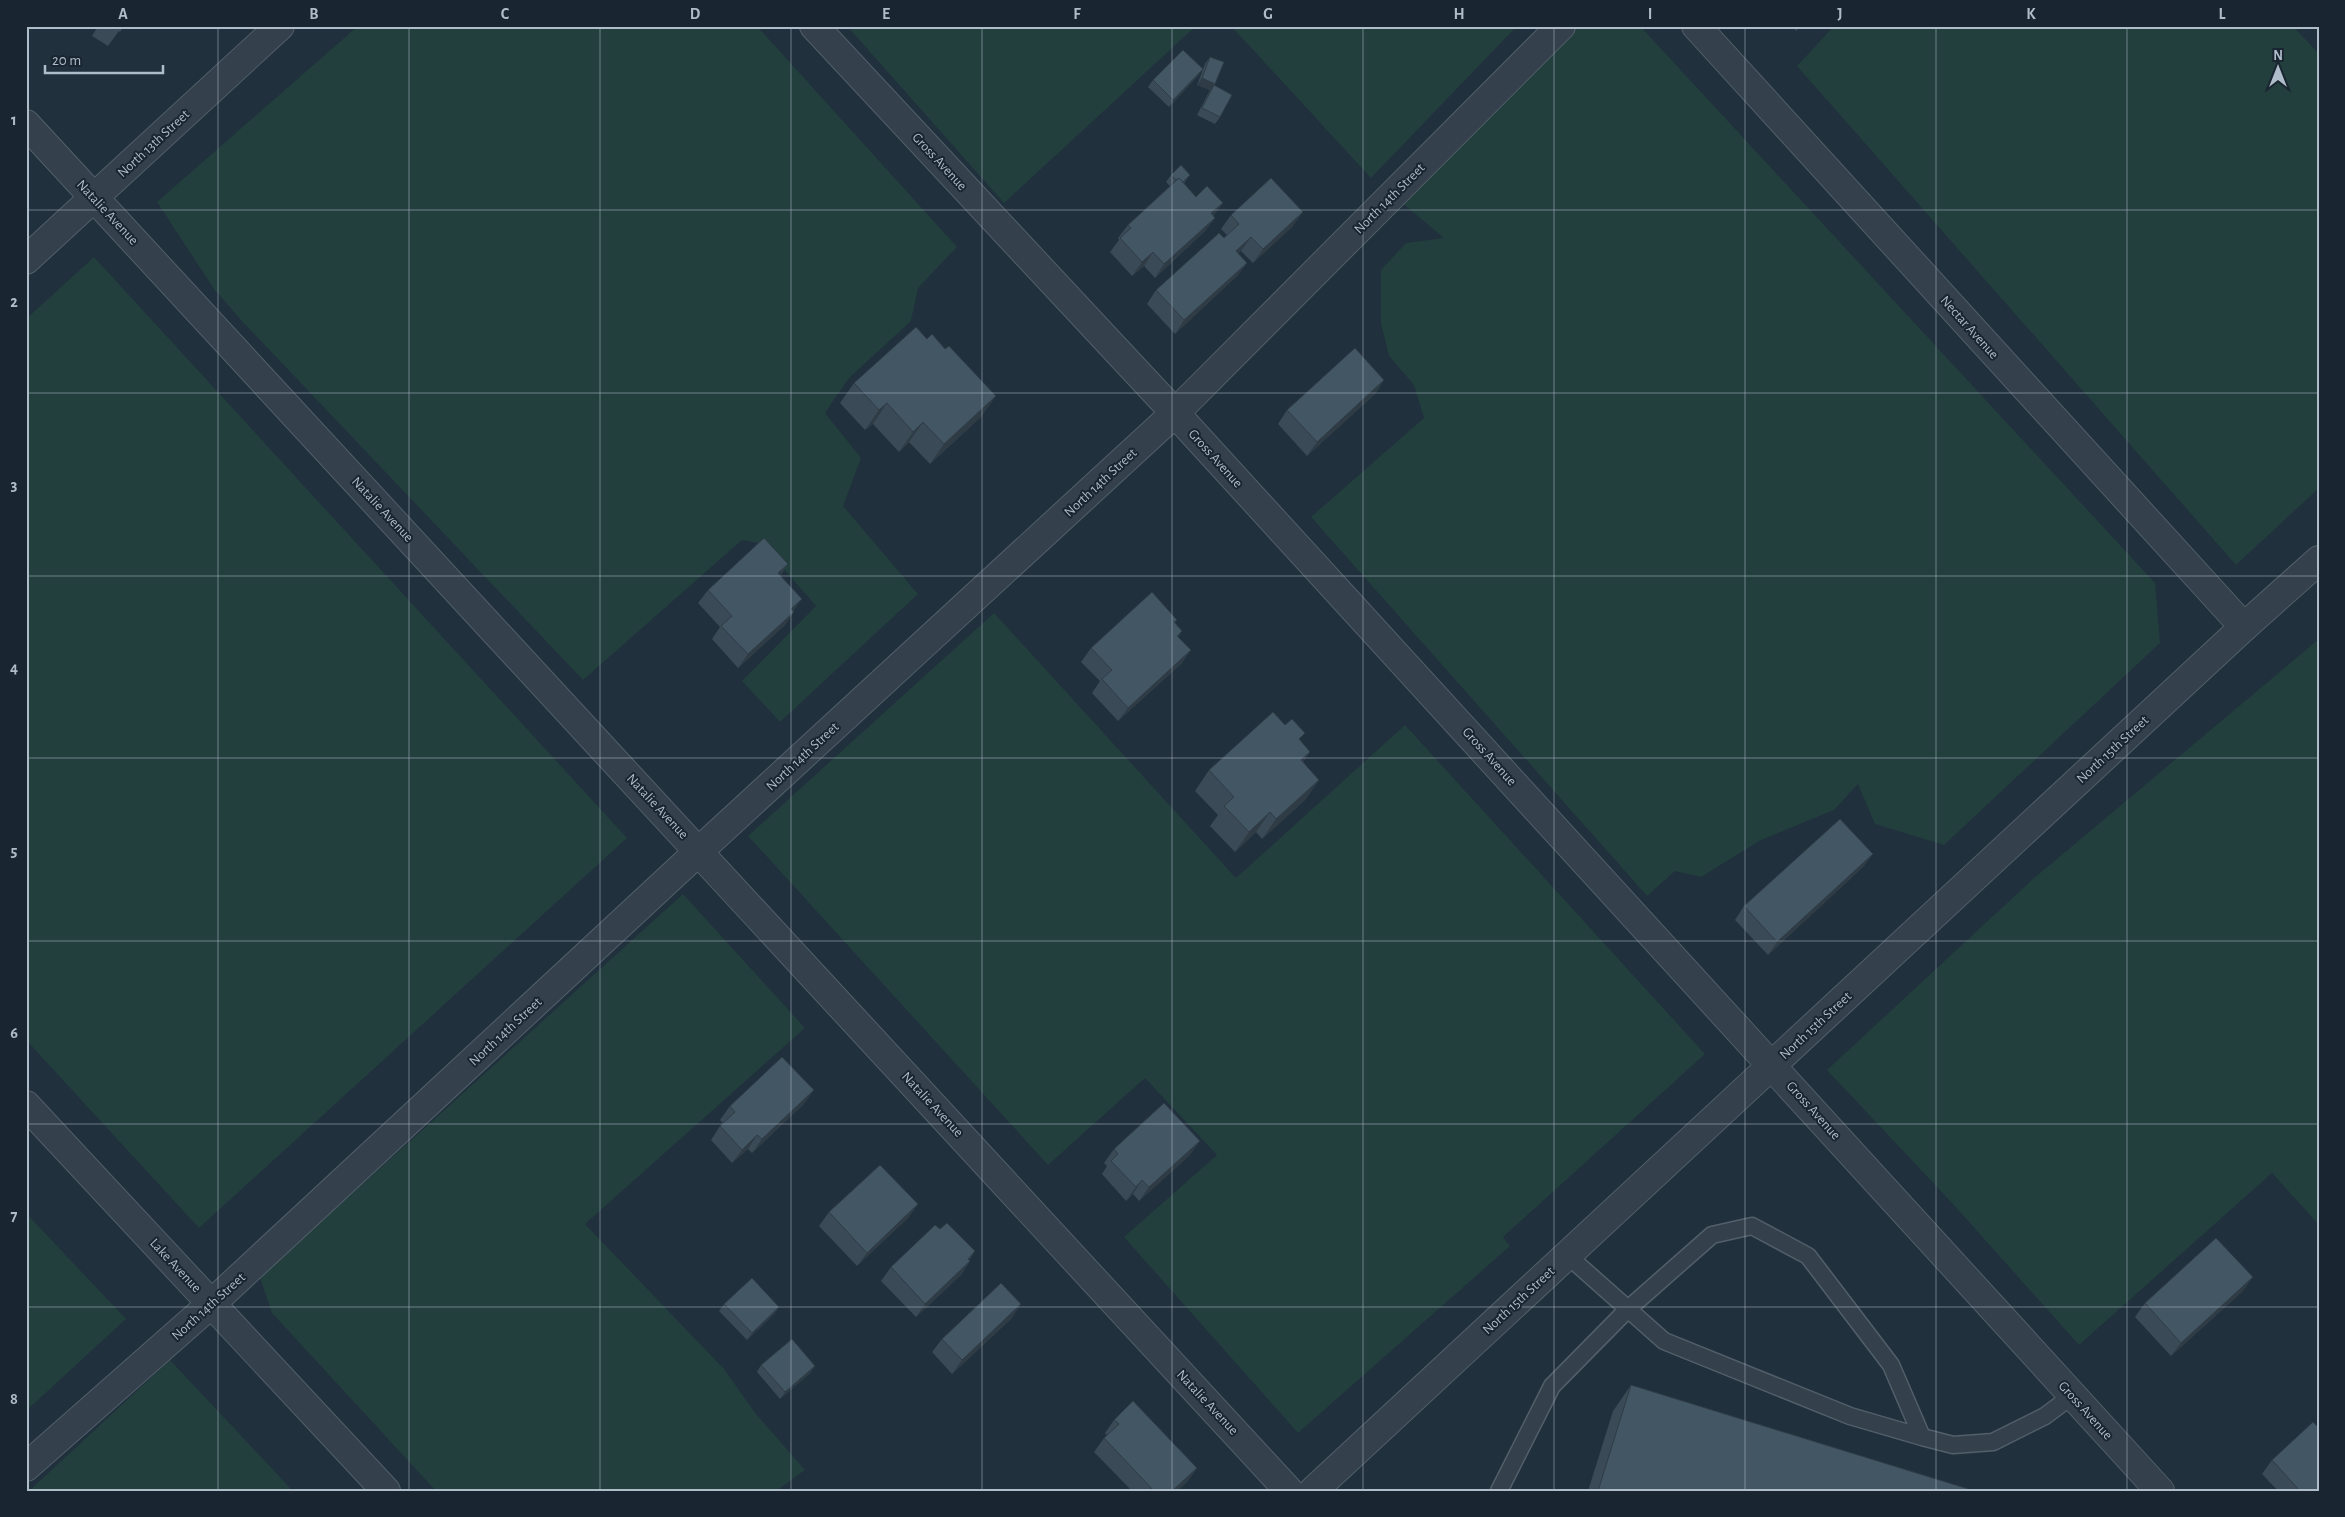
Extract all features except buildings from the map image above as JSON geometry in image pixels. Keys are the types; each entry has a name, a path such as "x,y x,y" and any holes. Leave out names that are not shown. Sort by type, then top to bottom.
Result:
{"street":[{"name":"North 13th Street","path":"26,260 280,26"},
{"name":"Gross Avenue","path":"814,26 1175,413 1772,1064 2160,1491"},
{"name":"North 14th Street","path":"26,1467 212,1304 699,850 1175,413 1561,26"},
{"name":"Nectar Avenue","path":"1696,26 2244,627"},
{"name":"Natalie Avenue","path":"26,124 699,850 1289,1491"},
{"name":"North 15th Street","path":"1312,1491 2244,627 2319,560"},
{"name":"Lake Avenue","path":"26,1105 386,1491"}],"lane":[{"path":"1499,1491 1552,1386 1628,1309 1712,1235 1752,1226 1808,1256 1891,1366 1922,1436"},
{"path":"1567,1255 1664,1341 1850,1416 1953,1445 1993,1442 2046,1416 2073,1396"}],"green space":[{"path":"358,26 757,26 957,247 918,288 911,321 849,378 825,413 861,458 843,506 918,594 780,722 742,681 816,606 762,544 742,540 583,680 241,320 214,289 157,202"},
{"path":"847,26 1196,26 1004,203"},
{"path":"1231,26 1517,26 1371,178"},
{"path":"1574,26 1640,26 2155,583 2160,643 1944,845 1875,824 1858,784 1834,810 1761,840 1701,877 1675,871 1647,896 1311,517 1424,418 1414,385 1389,356 1381,323 1381,270 1406,243 1444,238 1401,202"},
{"path":"1834,26 2293,26 2319,54 2319,488 2236,565 1797,66"},
{"path":"94,257 627,838 199,1228 26,1040 26,319"},
{"path":"994,613 1236,878 1405,725 1705,1054 1503,1237 1510,1246 1298,1433 1124,1237 1217,1155 1145,1078 1048,1165 748,836"},
{"path":"2319,639 2319,1225 2272,1173 2079,1345 1952,1203 1827,1070 2033,879"},
{"path":"683,894 805,1028 585,1224 724,1369 756,1414 805,1470 776,1491 436,1491 272,1313 260,1277"},
{"path":"26,1213 126,1319 26,1411"},
{"path":"170,1360 293,1491 29,1491"}]}
